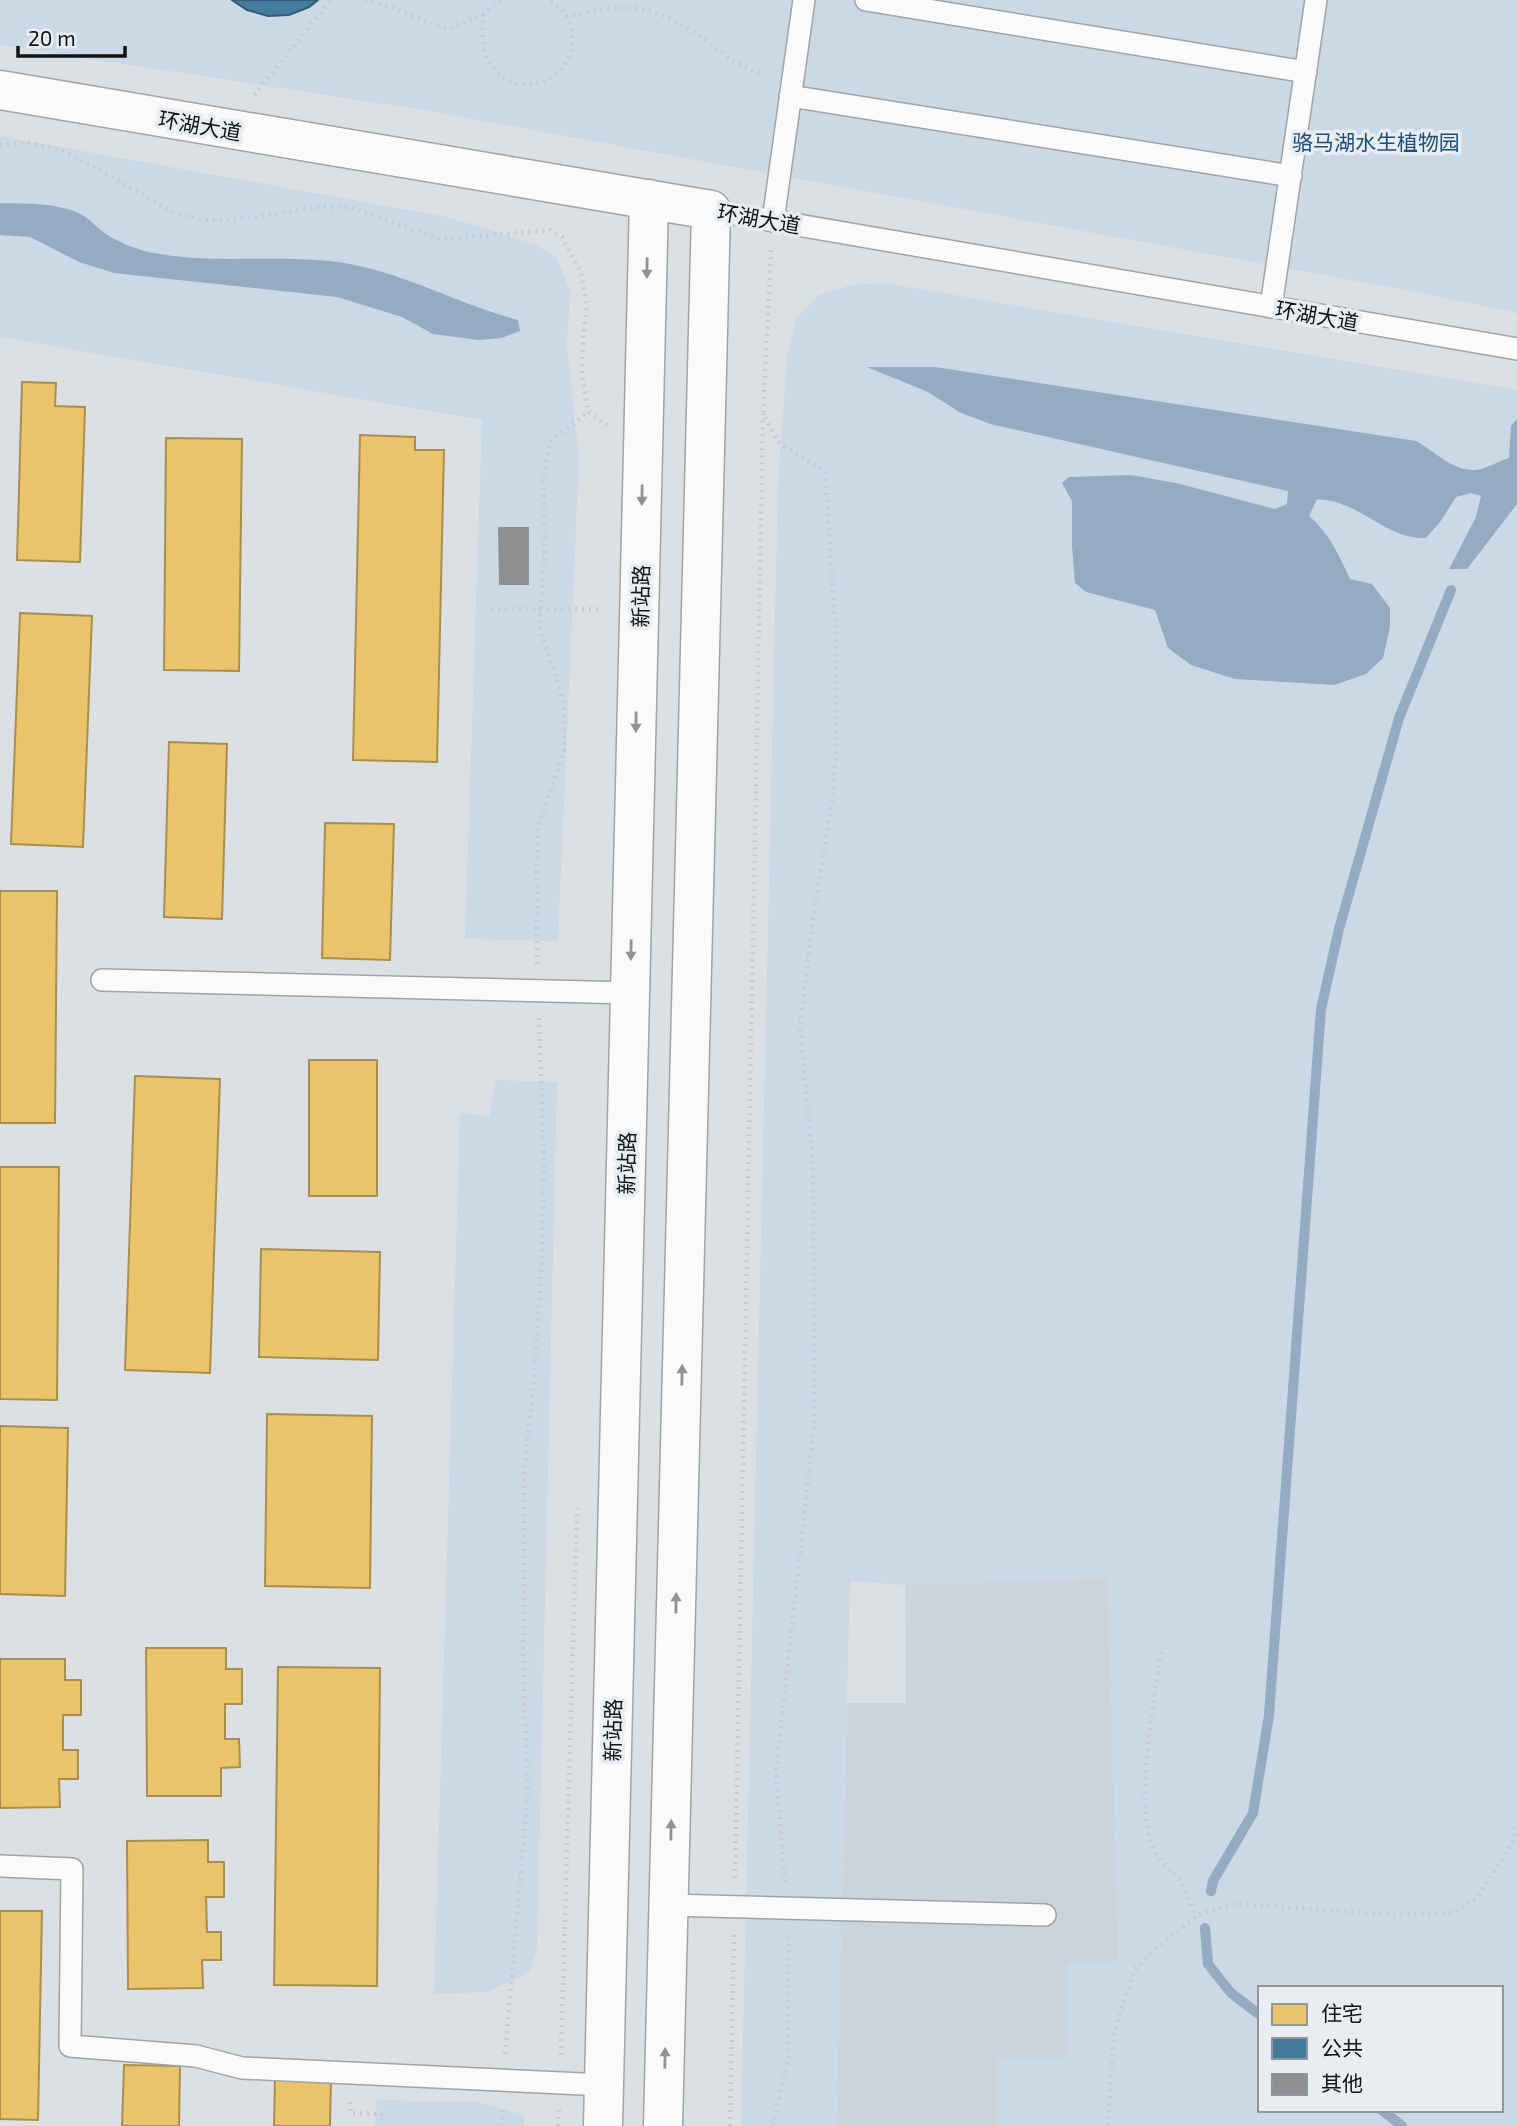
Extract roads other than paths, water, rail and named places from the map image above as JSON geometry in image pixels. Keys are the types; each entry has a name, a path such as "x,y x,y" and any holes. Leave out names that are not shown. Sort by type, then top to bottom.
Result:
{"street":[{"name":"环湖大道","path":"0,90 711,210"},
{"name":"新站路","path":"603,2126 649,199"},
{"path":"663,2126 711,210"}],"lane":[{"path":"773,221 803,0"},
{"path":"866,0 1306,72"},
{"path":"1272,307 1316,0"},
{"path":"791,90 1291,176"},
{"name":"环湖大道","path":"711,210 1517,349"},
{"path":"102,980 630,993"},
{"path":"0,1866 72,1869 70,2046 196,2056 242,2068 604,2085"},
{"path":"669,1905 1045,1915"}],"water":[{"path":"0,203 43,205 75,211 114,239 154,253 198,258 308,259 354,265 402,278 518,320 520,331 501,338 479,340 433,334 402,317 337,297 114,273 79,262 30,237 0,235"},
{"path":"867,367 935,367 1416,441 1452,464 1476,470 1509,458 1511,426 1517,419 1517,504 1467,569 1449,569 1476,517 1481,496 1471,493 1456,497 1426,538 1403,535 1341,504 1317,499 1309,516 1328,537 1350,579 1372,584 1390,608 1390,627 1383,658 1366,674 1334,685 1235,679 1191,665 1168,648 1155,610 1086,592 1075,583 1072,501 1062,483 1069,477 1131,475 1176,483 1275,509 1287,504 1288,491 990,424 959,412 928,392"}],"waterway":[{"path":"1211,1891 1213,1881 1253,1813 1269,1715 1321,1009 1339,929 1399,718 1451,590"},
{"path":"1205,1928 1208,1964 1231,1993 1258,2013"},
{"path":"1384,2112 1402,2126"}],"park label":[{"name":"骆马湖水生植物园","path":"1376,141"}]}
